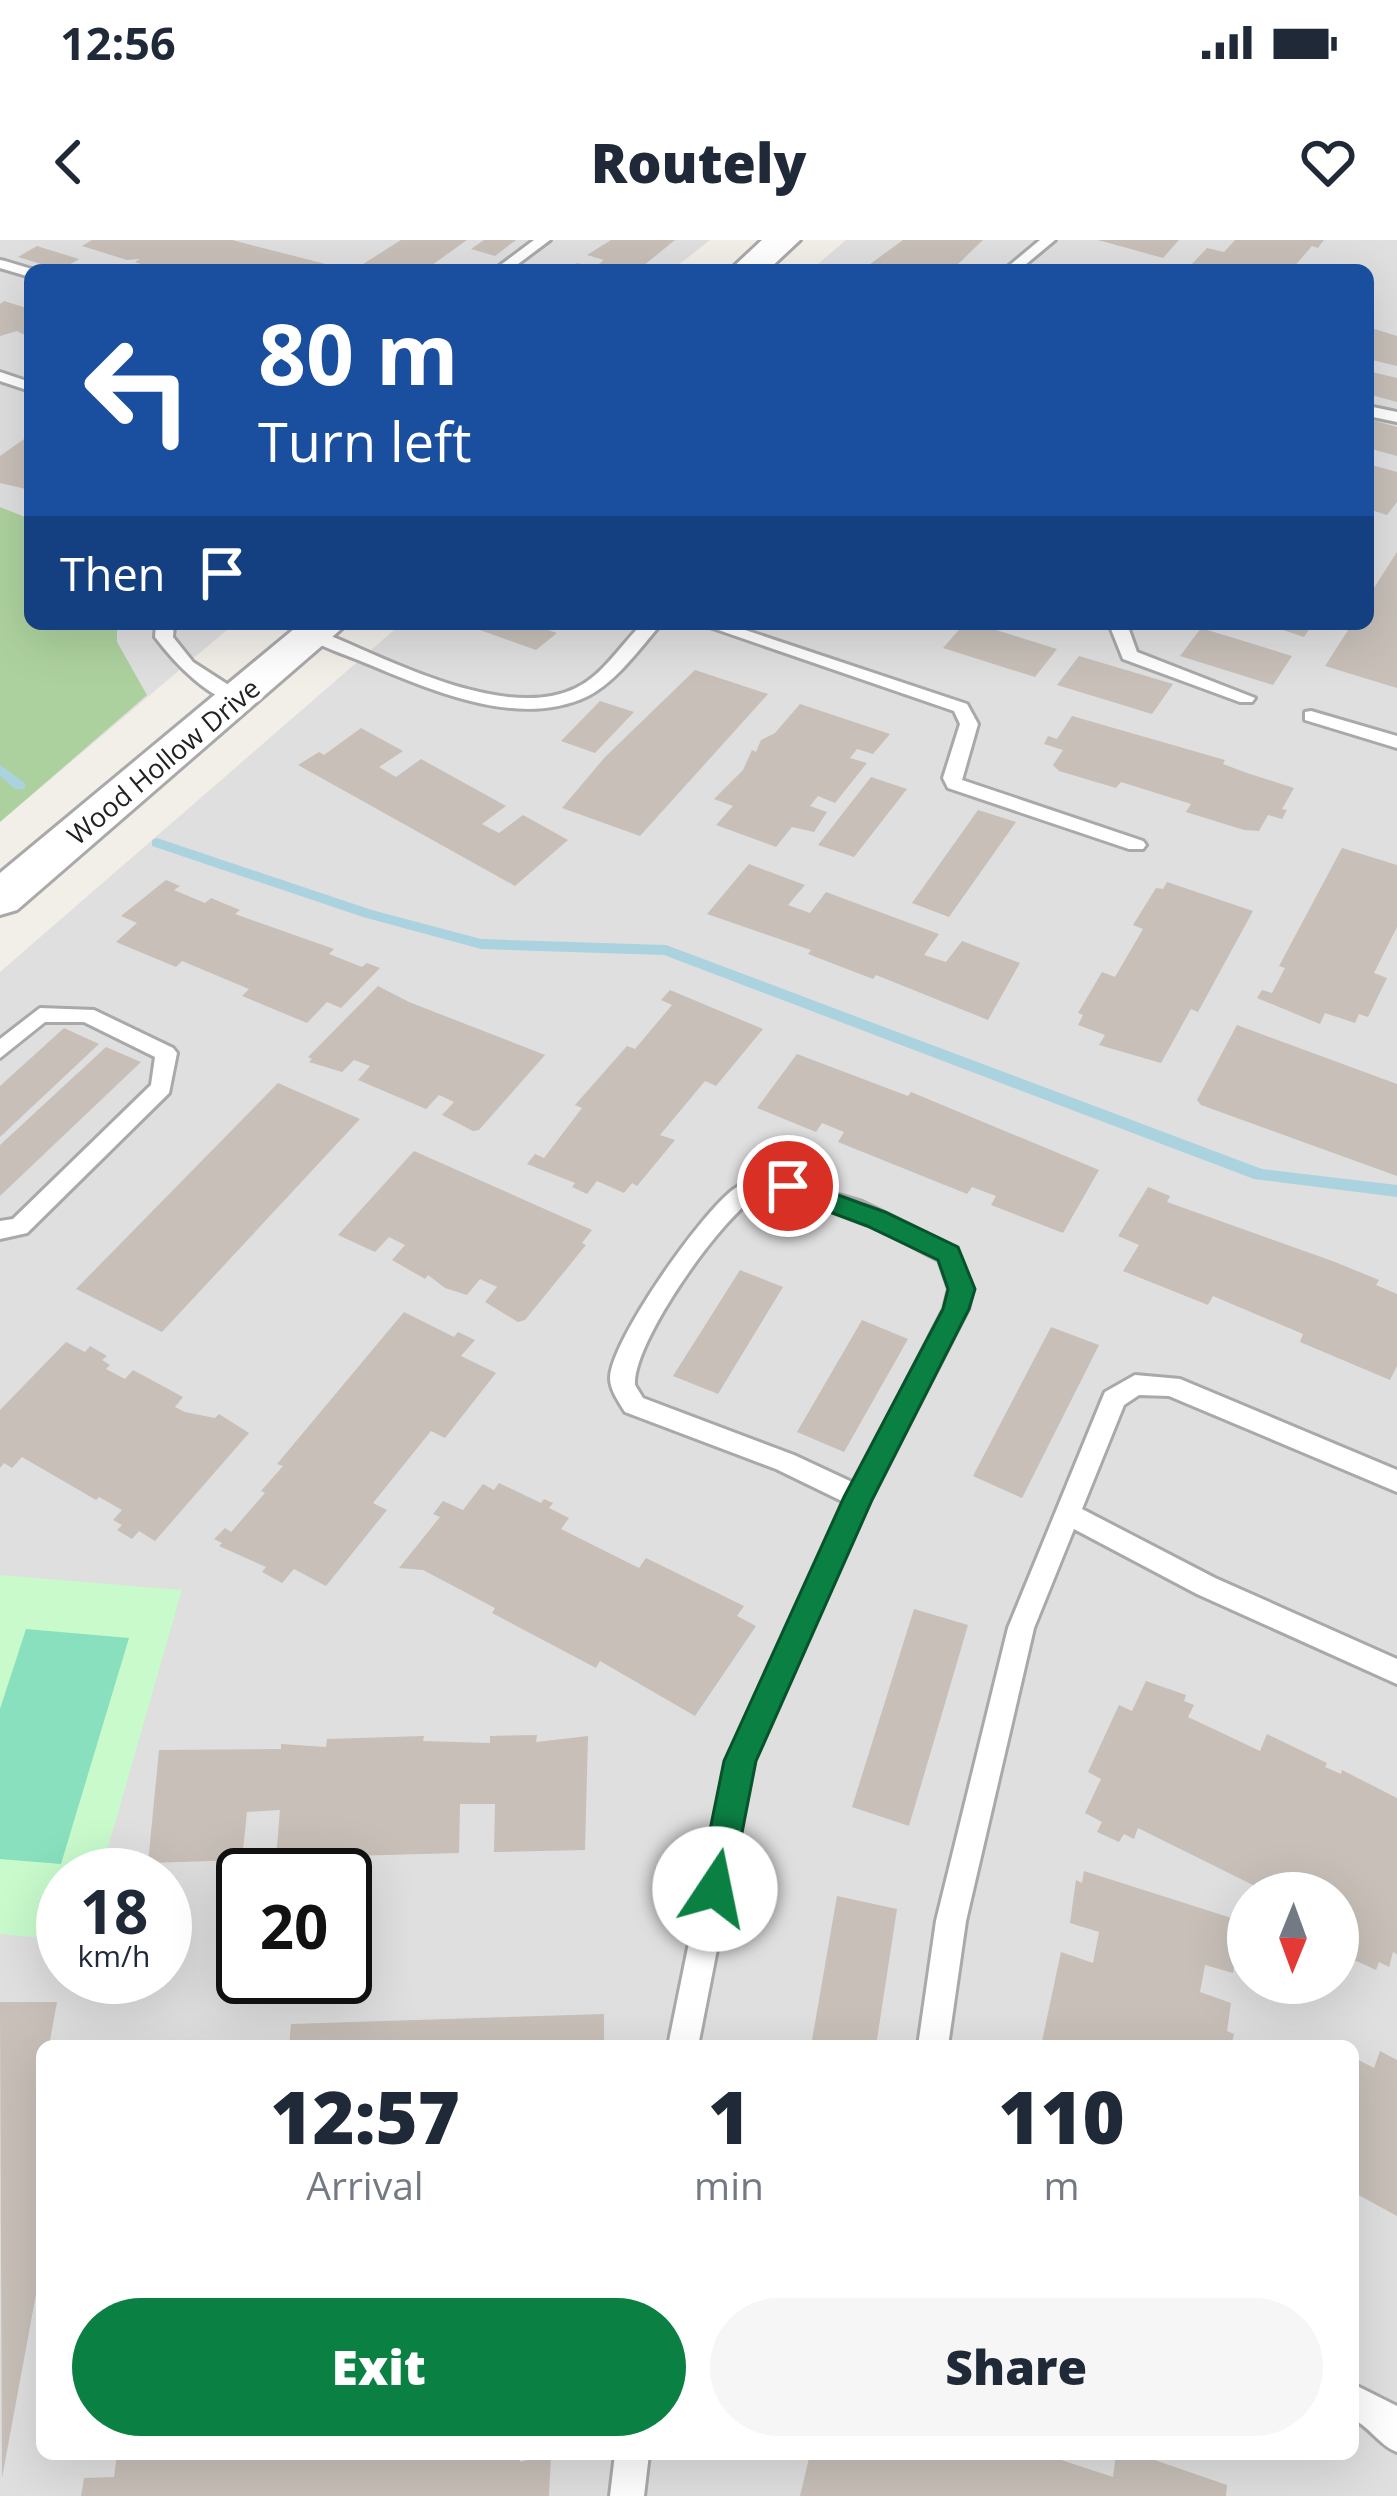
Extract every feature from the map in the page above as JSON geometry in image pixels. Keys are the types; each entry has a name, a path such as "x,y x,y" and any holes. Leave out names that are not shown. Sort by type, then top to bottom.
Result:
{"street":[{"path":"754,264 783,240"},
{"name":"Wood Hollow Drive","path":"0,899 320,630"}],"lane":[{"path":"509,264 543,240"},
{"path":"1018,264 1048,240"},
{"path":"164,630 164,637 187,666 238,699"},
{"path":"320,630 478,697 543,700 578,694 646,630"},
{"path":"728,630 961,708 969,724 955,766 955,784 1136,845"},
{"path":"1120,630 1129,655 1246,698"},
{"path":"1311,716 1397,742"},
{"path":"0,1051 40,1015 87,1015 166,1053 161,1088 20,1227 0,1230"},
{"path":"684,2040 740,1761 859,1497 962,1289 948,1254 876,1219 788,1186 743,1189 724,1206 648,1322 621,1376 624,1390 634,1405 785,1462 859,1497"},
{"path":"934,2040 951,1921 1021,1628 1114,1399 1135,1385 1171,1385 1397,1481"},
{"path":"1066,1513 1206,1586 1397,1672"},
{"path":"1359,2404 1384,2416 1397,2435"},
{"path":"627,2496 631,2460"}],"shaded area":[{"path":"0,240 710,240 680,264 24,264 24,630 227,630 0,822"},
{"path":"846,240 1397,240 1397,2496 0,2496 0,972 394,630 1374,630 1374,264 818,264"}],"green space":[{"path":"0,507 24,517 24,630 117,630 117,642 147,695 0,822"},
{"path":"0,1575 182,1590 108,1848 36,1848 36,1937 0,1934"},
{"path":"26,1629 129,1638 66,1848 36,1848 36,1862 0,1859 0,1709"}],"building":[{"path":"92,240 232,240 325,264 141,264 135,262 140,259 127,260 82,246"},
{"path":"401,240 467,240 433,264 363,264"},
{"path":"484,240 516,240 495,256 471,249"},
{"path":"611,240 675,240 645,264 599,264 604,260 587,255"},
{"path":"903,240 983,240 958,264 870,264"},
{"path":"1098,240 1179,240 1163,258"},
{"path":"1235,240 1324,240 1296,264 1192,264 1207,248 1224,252"},
{"path":"37,246 79,259 71,264 41,264 18,257"},
{"path":"0,304 24,307 24,335 17,331 0,336"},
{"path":"1374,329 1397,336 1397,366 1374,360"},
{"path":"1374,372 1397,378 1397,402 1374,396"},
{"path":"1374,421 1397,427 1397,456 1374,450"},
{"path":"24,439 24,489 0,483 0,456"},
{"path":"1374,466 1397,472 1397,502 1387,515 1374,511"},
{"path":"1397,552 1397,688 1325,666 1348,630 1374,630 1374,588"},
{"path":"480,630 557,633 536,650"},
{"path":"959,630 996,630 1057,649 1035,677 943,648"},
{"path":"1200,630 1208,630 1292,656 1273,685 1180,656"},
{"path":"1283,630 1309,630 1304,637"},
{"path":"1079,656 1173,684 1152,714 1057,685"},
{"path":"695,670 768,694 640,836 562,808 605,757"},
{"path":"600,701 634,712 595,753 561,741"},
{"path":"800,704 890,734 873,754 857,749 850,758 867,763 835,803 818,796 810,806 827,812 814,832 792,827 776,847 716,825 733,806 714,799 743,770 761,740 775,733"},
{"path":"1072,716 1225,760 1223,764 1294,788 1282,809 1287,810 1282,819 1268,815 1259,831 1244,830 1186,812 1191,804 1121,782 1116,788 1059,771 1053,765 1063,750 1044,744 1048,736 1057,739"},
{"path":"361,728 403,751 379,767 396,777 421,759 506,806 482,824 499,833 523,815 568,840 515,886 298,765 319,752 324,755"},
{"path":"871,777 907,789 854,857 818,845"},
{"path":"978,810 1016,822 949,917 912,903"},
{"path":"1342,848 1397,865 1397,927 1374,973 1387,978 1368,1017 1359,1014 1355,1023 1325,1013 1320,1024 1257,998 1262,990 1272,993 1285,968 1279,966"},
{"path":"749,864 805,885 788,905 810,913 826,892 939,934 924,955 946,962 962,941 1020,963 988,1020 876,975 873,979 808,954 811,950 707,914"},
{"path":"166,880 180,886 174,890 205,903 211,898 240,910 235,914 334,949 329,954 362,967 367,963 380,968 341,1008 327,1002 307,1023 242,996 249,989 182,961 176,967 116,942 137,923 121,916"},
{"path":"1167,882 1253,911 1198,1012 1191,1009 1161,1063 1099,1045 1105,1035 1078,1025 1083,1015 1078,1013 1102,972 1115,977 1143,929 1133,925 1156,888 1163,889"},
{"path":"378,986 545,1055 479,1130 473,1131 442,1115 454,1102 439,1095 426,1109 358,1080 370,1066 354,1060 342,1072 309,1062 308,1057"},
{"path":"670,990 763,1029 716,1086 705,1081 660,1135 675,1140 637,1186 632,1183 624,1193 597,1181 587,1194 572,1187 575,1183 527,1164 535,1154 544,1158 582,1108 575,1105 627,1046 635,1049 672,1005 661,1000"},
{"path":"1237,1025 1397,1084 1397,1176 1201,1105 1197,1100"},
{"path":"64,1028 99,1044 0,1137 0,1086"},
{"path":"106,1047 141,1062 0,1196 0,1145"},
{"path":"797,1054 908,1096 911,1092 1099,1170 1063,1233 991,1205 996,1196 972,1187 967,1194 838,1142 844,1132 822,1123 816,1132 757,1108"},
{"path":"278,1083 360,1119 162,1332 76,1289"},
{"path":"414,1151 592,1230 582,1243 586,1245 525,1320 518,1322 485,1302 497,1287 480,1279 467,1295 392,1260 405,1245 389,1237 375,1252 338,1235"},
{"path":"1148,1187 1170,1196 1167,1202 1335,1262 1379,1280 1376,1285 1397,1294 1397,1366 1390,1380 1300,1342 1303,1334 1213,1296 1208,1305 1123,1271 1139,1245 1118,1236"},
{"path":"740,1270 783,1287 718,1394 673,1376"},
{"path":"404,1312 454,1337 458,1332 475,1340 461,1356 496,1373 445,1438 431,1431 373,1503 387,1510 326,1586 294,1569 282,1583 262,1572 266,1567 219,1546 222,1543 214,1539 225,1528 231,1532 265,1493 261,1491 283,1466 277,1464"},
{"path":"862,1320 908,1339 844,1452 797,1432"},
{"path":"1051,1327 1099,1345 1022,1498 973,1476"},
{"path":"66,1342 85,1352 90,1346 107,1356 102,1360 110,1365 106,1369 125,1379 133,1370 183,1397 175,1407 185,1412 215,1418 219,1414 249,1433 155,1541 139,1531 132,1539 117,1530 122,1525 113,1520 122,1510 22,1457 12,1468 4,1463 0,1468 0,1410"},
{"path":"499,1483 541,1503 544,1499 553,1503 549,1508 569,1518 561,1529 639,1568 646,1558 744,1606 737,1616 756,1626 695,1716 600,1661 596,1668 492,1613 495,1608 423,1570 399,1568 440,1517 433,1514 443,1501 463,1510 483,1484 494,1490"},
{"path":"914,1609 968,1625 909,1826 852,1807"},
{"path":"1146,1681 1186,1695 1184,1701 1194,1705 1188,1717 1260,1751 1267,1734 1327,1763 1325,1767 1341,1774 1342,1770 1397,1798 1397,1954 1393,1952 1389,1967 1379,1962 1376,1970 1359,1962 1359,1872 1227,1872 1138,1828 1134,1839 1124,1834 1119,1842 1097,1832 1102,1822 1085,1813 1101,1779 1088,1772 1119,1705 1132,1711"},
{"path":"537,1735 536,1742 588,1736 585,1850 494,1852 495,1804 460,1804 459,1853 372,1855 372,1848 277,1848 280,1810 247,1812 243,1848 216,1848 216,1861 192,1862 192,1848 149,1848 159,1750 281,1749 281,1744 326,1747 327,1739 424,1736 423,1741 490,1743 490,1736"},
{"path":"1084,1871 1227,1917 1227,1971 1205,1965 1200,1992 1231,2004 1227,2031 1234,2034 1232,2040 1042,2040 1061,1952 1093,1963 1099,1932 1070,1923 1076,1880 1082,1883"},
{"path":"837,1896 897,1909 877,2040 812,2040"},
{"path":"0,2002 57,2004 50,2040 36,2040 36,2294 2,2478"},
{"path":"604,2014 604,2040 290,2040 291,2024"},
{"path":"1380,2051 1397,2060 1397,2216 1359,2195 1359,2060 1374,2068"},
{"path":"116,2460 551,2460 549,2496 81,2496 84,2478 114,2477"},
{"path":"809,2460 1061,2460 1113,2477 1115,2460 1154,2460 1227,2485 1226,2496 800,2496"}],"waterway":[{"path":"0,769 20,786"},
{"path":"157,843 368,914 481,944 666,950 1260,1175 1397,1191"}],"route":[{"path":"715,1889 740,1761 859,1497 962,1289 948,1254 876,1219 788,1186"}]}
